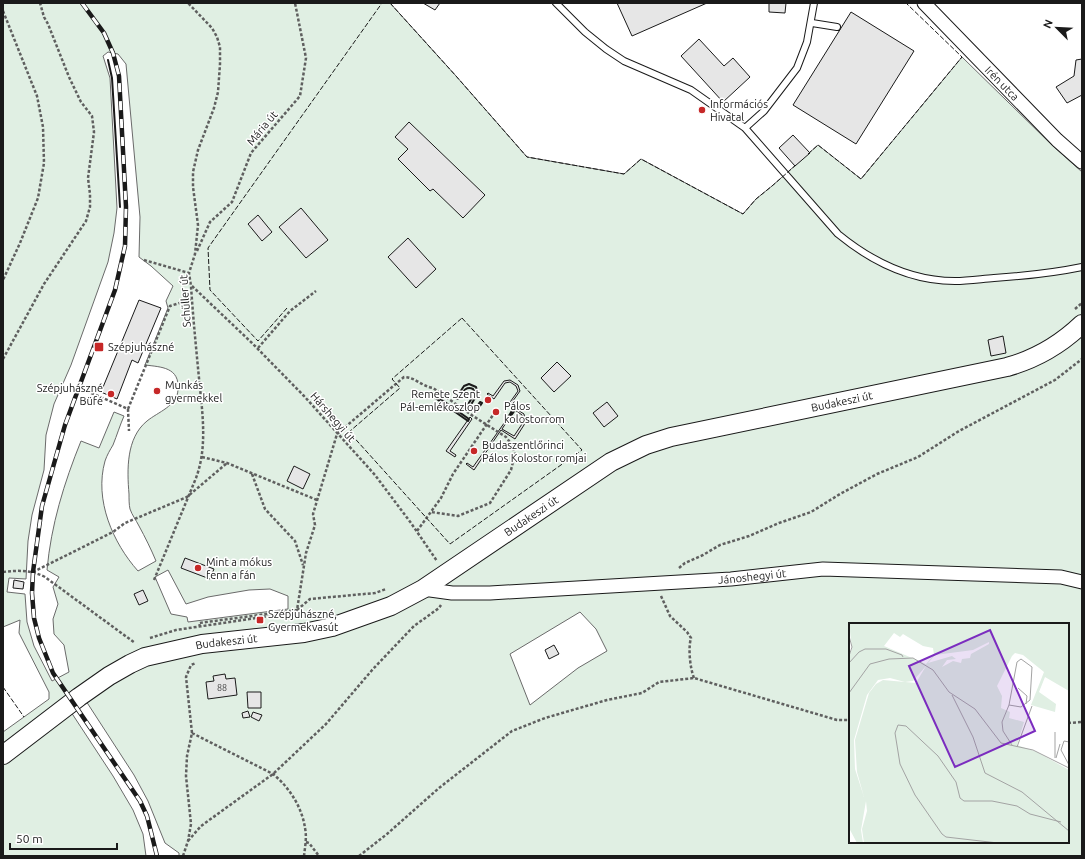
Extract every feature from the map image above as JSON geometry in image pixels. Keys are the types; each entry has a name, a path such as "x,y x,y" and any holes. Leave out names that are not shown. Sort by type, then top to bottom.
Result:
{"main road":[{"name":"Budakeszi út","path":"3,754 109,676 145,657 202,644 304,633 332,627 391,606 423,589 446,574 596,471 620,456 646,445 671,437 1019,364 1046,352 1064,340 1082,324"}],"street":[{"name":"Irén utca","path":"924,3 1057,140 1082,162"},
{"name":"Jánoshegyi út","path":"423,589 452,593 490,593 731,579 823,569 1061,578 1082,582"},
{"path":"446,574 452,593"}],"lane":[{"path":"556,3 585,32 624,61 691,90 745,128 838,234 855,248 872,258 890,267 924,277 954,281 1029,276 1082,267"},
{"path":"745,128 764,111 797,68 803,54 812,23 814,3"},
{"path":"812,23 837,27"}],"path":[{"path":"3,359 44,284 86,221 90,207 88,178 94,132 92,116 81,102 69,77 44,17 40,3"},
{"name":"Schüller út","path":"154,580 198,473 202,457 202,407 189,273 195,254 198,225 193,187 194,166 218,92 220,47 212,28 188,3"},
{"name":"Mária út","path":"195,254 210,222 232,202 251,153 300,96 306,58 295,3"},
{"path":"3,11 37,96 43,127 44,162 38,198 3,280"},
{"path":"144,260 189,273"},
{"name":"Hárshegyi út","path":"191,286 258,348 304,396 375,476 446,574"},
{"path":"258,348 290,311 316,291"},
{"path":"129,431 128,409 170,306 192,299"},
{"path":"694,678 691,670 689,645 691,638 687,632 670,616 664,606 657,583 685,563 720,545 749,536 779,522 811,512 877,474 918,457 959,432 1055,380 1082,359"},
{"path":"149,639 176,630 200,627 199,623 296,610 306,553 315,525 313,514 337,434 404,377 410,377 425,387 433,388 506,437 512,445 515,454 510,470 490,503 458,516 431,512"},
{"path":"82,390 128,409"},
{"path":"417,532 441,498 453,474 493,415"},
{"path":"202,457 227,463 317,500"},
{"path":"33,572 113,532 124,523 187,498 227,463"},
{"path":"252,474 265,508 295,541 304,565"},
{"path":"3,572 33,572 50,580 135,643 142,641"},
{"path":"188,841 201,826 273,774 326,724 373,669 414,626 439,608 452,593"},
{"path":"183,856 188,841 191,824 186,776 187,756 192,733 186,677 191,665 198,662"},
{"path":"359,856 387,834 439,788 512,731 546,718 607,700 642,693 659,682 694,678 837,720 849,720"},
{"path":"1069,722 1082,722"},
{"path":"192,733 273,774 287,788 298,808 305,827 306,842 304,856"},
{"path":"306,842 309,843 319,856"}],"green space":[{"path":"3,3 390,3 527,157 624,174 641,159 743,214 756,199 818,145 861,179 962,57 1053,146 1082,172 1082,856 179,856 179,853 165,843 148,801 134,775 86,701 71,712 113,776 133,810 143,834 146,856 3,856 3,732 49,699 49,692 19,633 20,620 3,627","holes":["108,52 118,54 126,64 140,217 139,257 173,286 166,301 168,308 145,365 163,368 173,373 178,382 178,390 177,396 171,404 147,421 140,428 135,436 129,455 128,475 130,509 156,561 138,571 129,560 114,534 104,506 102,491 102,476 105,461 124,416 114,412 99,448 81,441 59,504 49,553 47,570 59,577 53,587 58,604 53,619 54,634 64,645 69,672 52,681 34,646 27,622 25,594 7,592 9,578 26,579 28,541 32,515 44,470 46,435 54,404 71,365 108,262 114,233 117,208 110,78 103,56","168,570 186,604 208,597 249,590 270,589 288,596 288,609 188,622 187,617 171,614 155,577","580,612 596,629 607,651 578,668 530,705 510,654"]}],"building":[{"path":"423,3 440,3 435,10"},
{"path":"617,3 707,3 632,36"},
{"path":"769,3 786,3 785,13 769,12"},
{"path":"851,12 914,51 856,144 793,105"},
{"path":"699,39 724,66 733,58 750,77 723,102 681,56"},
{"path":"1082,59 1082,95 1067,103 1056,87 1074,76 1076,60"},
{"path":"409,122 485,195 463,218 433,189 430,191 398,159 408,149 395,137"},
{"path":"793,135 810,153 795,166 779,148"},
{"path":"301,208 328,240 306,258 279,227"},
{"path":"258,215 272,232 262,241 248,224"},
{"path":"408,238 436,269 416,288 388,257"},
{"path":"139,300 161,308 138,363 132,360 117,399 101,392"},
{"path":"1003,336 1006,353 991,356 988,340"},
{"path":"557,362 571,376 554,392 541,378"},
{"path":"510,380 518,385 520,391 510,405 524,414 524,425 515,439 501,430 474,470 466,464 467,463 473,467 507,419 508,420 502,429 514,436 522,424 522,415 508,405 518,391 516,386 510,382 505,383 494,399 487,394 488,393 493,396 504,381"},
{"path":"607,402 618,416 604,427 593,413"},
{"path":"470,417 472,419 450,451 456,455 455,457 446,451"},
{"path":"294,466 310,474 303,489 287,481"},
{"name":"Mint a mókus fenn a fán","path":"185,558 214,569 210,579 181,568"},
{"path":"14,580 24,582 23,589 13,588"},
{"path":"143,590 148,601 139,605 134,594"},
{"path":"554,645 559,654 549,659 545,650"},
{"path":"225,674 226,679 235,678 237,695 208,699 206,682 214,681 213,676"},
{"path":"247,692 261,692 261,708 248,708"},
{"path":"248,711 250,717 243,718 242,713"},
{"path":"253,712 262,715 259,721 251,717"}],"railway":[{"path":"82,3 104,33 113,53 119,76 126,207 125,246 115,290 65,425 42,506 33,572 32,593 34,618 39,638 53,673 140,801 147,816 157,856"}],"fence":[{"path":"287,308 258,341 210,290 208,248 382,3"},
{"path":"390,3 527,157 624,174 641,159 743,214 756,199 796,165"},
{"path":"808,154 818,145 861,179 962,57 906,3"},
{"path":"462,318 582,450 450,544 349,432 400,388 392,379 462,318"},
{"path":"3,687 24,717"}],"wall":[{"path":"108,60 112,78 120,207"},
{"path":"469,384 476,387 478,393 469,408 467,406 475,393 473,389 466,389 458,399 456,398 464,386 469,384"},
{"path":"432,393 469,419 468,421 431,395 432,393"},
{"path":"480,402 482,403 476,412 474,411 480,402"},
{"path":"513,409 515,410 508,420 507,419 513,409"}],"place":[{"name":"Információs Hivatal","path":"702,110"},
{"name":"Szépjuhászné","path":"99,347"},
{"name":"Munkás gyermekkel","path":"157,391"},
{"name":"Szépjuhászné Büfé","path":"111,394"},
{"name":"Remete Szent Pál-emlékoszlop","path":"488,400"},
{"name":"Pálos kolostorrom","path":"496,412"},
{"name":"Budaszentlőrinci Pálos Kolostor romjai","path":"474,451"},
{"name":"Mint a mókus fenn a fán","path":"198,568"},
{"name":"Szépjuhászné, Gyermekvasút","path":"260,620"}]}
